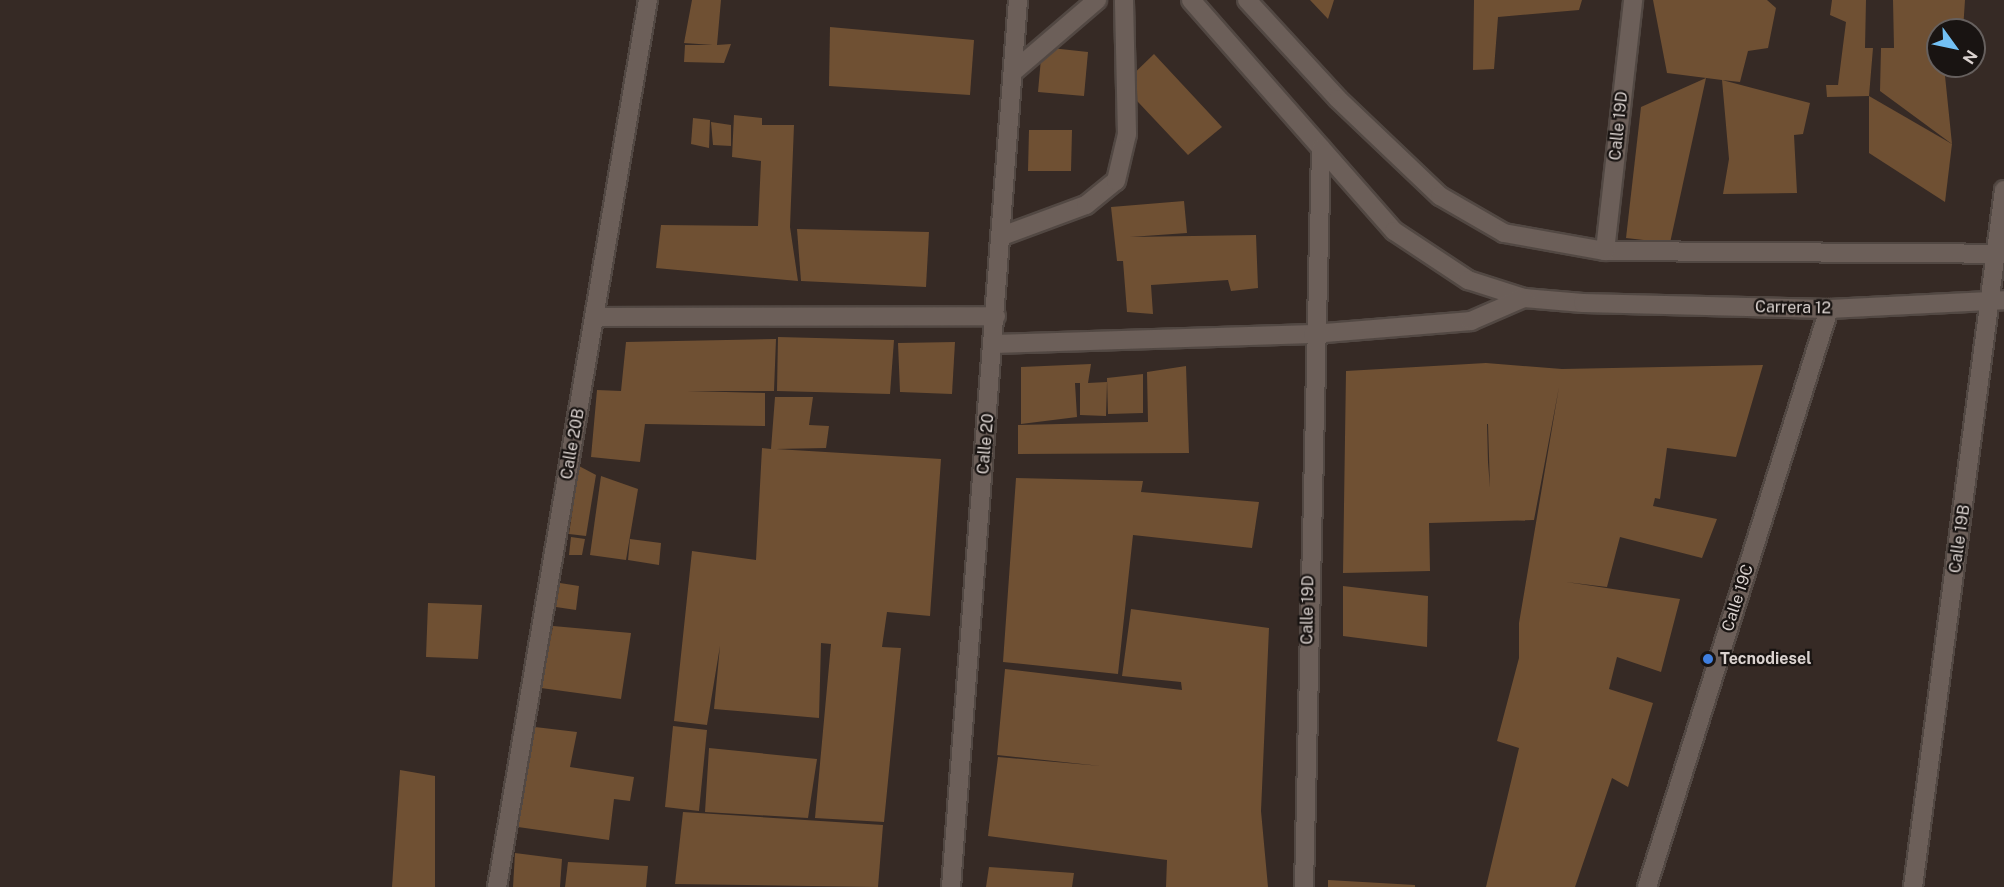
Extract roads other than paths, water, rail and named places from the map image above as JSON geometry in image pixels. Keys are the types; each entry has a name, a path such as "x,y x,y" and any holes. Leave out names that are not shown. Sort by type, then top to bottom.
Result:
{"street":[{"name":"Calle 20B","path":"497,887 523,714 597,317 648,0"},
{"name":"Calle 20","path":"951,887 994,344 1018,0"},
{"path":"1013,72 1097,0"},
{"path":"1002,236 1086,205 1116,181 1128,134 1124,0"},
{"path":"1191,0 1374,210 1417,250 1468,279 1524,298"},
{"path":"1247,0 1338,99 1460,211 1528,241 1605,251 2001,254"},
{"name":"Calle 19D","path":"1605,251 1633,0"},
{"name":"Calle 19D","path":"1304,887 1313,334 1321,148"},
{"name":"Calle 19B","path":"1913,887 1998,300 2004,190"},
{"path":"994,344 1313,334 1471,321 1524,298"},
{"name":"Carrera 12","path":"1524,298 1583,303 1829,309 1998,300"},
{"name":"Calle 19C","path":"1647,887 1829,309"},
{"path":"597,317 996,316"}],"place":[{"name":"Tecnodiesel","path":"1708,659"}]}
